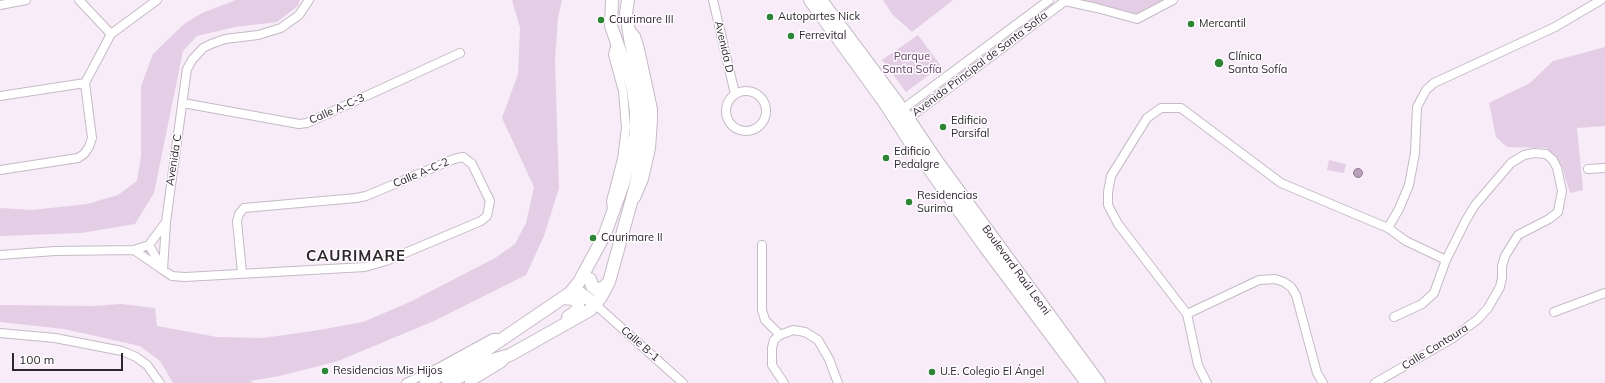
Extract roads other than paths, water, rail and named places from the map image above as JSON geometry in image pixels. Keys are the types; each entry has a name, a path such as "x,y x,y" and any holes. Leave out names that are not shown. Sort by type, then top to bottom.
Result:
{"main road":[{"path":"579,291 613,212 631,157 636,134 636,112 633,88 616,42 610,19 612,0"},
{"path":"448,383 492,360 510,355 576,319 596,305 609,282 631,205 642,158 647,123 645,98 626,13 621,0"},
{"path":"626,13 628,0"},
{"name":"Boulevard Raúl Leoni","path":"810,0 901,117 1099,383"},
{"name":"Boulevard Raúl Leoni","path":"821,0 901,117 985,248 1087,383"},
{"path":"426,383 504,338 562,298 579,291 590,279 598,258 597,249"},
{"path":"590,279 592,286 598,290 609,282"},
{"path":"579,291 596,305"},
{"path":"545,335 551,327 578,310 578,304 574,299 562,298"}],"street":[{"path":"0,6 26,0"},
{"path":"79,0 110,34"},
{"path":"0,170 78,158 84,154 92,138 85,83 110,34 157,0"},
{"name":"Avenida C","path":"149,245 166,222 187,69 192,60 203,48 225,39 258,36 281,28 299,15 310,0"},
{"name":"Avenida D","path":"713,0 735,94"},
{"name":"Avenida Principal de Santa Sofía","path":"901,117 1049,0"},
{"name":"Avenida Principal de Santa Sofía","path":"901,117 1065,0 1137,20 1173,0"},
{"path":"1388,228 1399,209 1408,185 1415,153 1417,107 1426,90 1434,83 1555,27 1601,0"},
{"name":"Calle A-C-3","path":"182,102 299,124 307,123 460,53"},
{"path":"0,96 85,83"},
{"path":"741,91 755,92 764,102 766,115 760,126 754,130 741,130 730,123 727,117 727,104 735,94 741,91"},
{"path":"1206,383 1198,365 1187,314 1118,224 1111,212 1107,199 1109,181 1116,166 1147,118 1161,108 1181,108 1188,112 1281,183 1388,228 1406,240 1446,260"},
{"name":"Calle Cantaura","path":"1375,383 1453,338 1478,319 1488,308 1500,287 1502,266 1506,256 1518,235 1549,219 1558,212 1562,191 1557,168 1553,160 1546,154 1534,153 1524,155 1511,163 1475,205 1446,260 1434,293 1429,299 1394,317"},
{"name":"Calle A-C-2","path":"134,250 172,276 185,277 365,267 375,265 481,221 487,216 490,202 472,164 463,157 454,158 366,196 244,208 239,214 237,221 242,273"},
{"path":"1588,169 1605,168"},
{"path":"163,270 166,222"},
{"path":"0,255 55,251 134,250 149,245 163,270"},
{"path":"762,245 762,310 765,320 771,328 780,334"},
{"path":"1187,314 1259,280 1275,279 1284,282 1291,287 1296,295 1317,373 1323,383"},
{"path":"1554,312 1605,293"},
{"name":"Calle B-1","path":"596,305 683,383"},
{"path":"784,383 772,365 771,356 774,340 780,334 793,330 812,335 824,349 838,383"},
{"path":"0,333 55,338 122,351 136,357 147,365 160,383"},
{"path":"406,383 440,367 494,338 504,338"},
{"path":"469,383 502,363 510,355"}],"place":[{"name":"Autopartes Nick","path":"770,17"},
{"name":"Caurimare III","path":"601,20"},
{"name":"Mercantil","path":"1191,24"},
{"name":"Ferrevital","path":"791,36"},
{"name":"Clínica Santa Sofía","path":"1219,63"},
{"name":"Edificio Parsifal","path":"943,127"},
{"name":"Edificio Pedalgre","path":"886,158"},
{"name":"Residencias Surima","path":"909,202"},
{"name":"Caurimare II","path":"593,238"},
{"name":"Residencias Mis Hijos","path":"325,371"},
{"name":"U.E. Colegio El Ángel","path":"932,372"}],"district":[{"name":"CAURIMARE","path":"356,256"}],"park label":[{"name":"Parque Santa Sofía","path":"912,63"}]}
